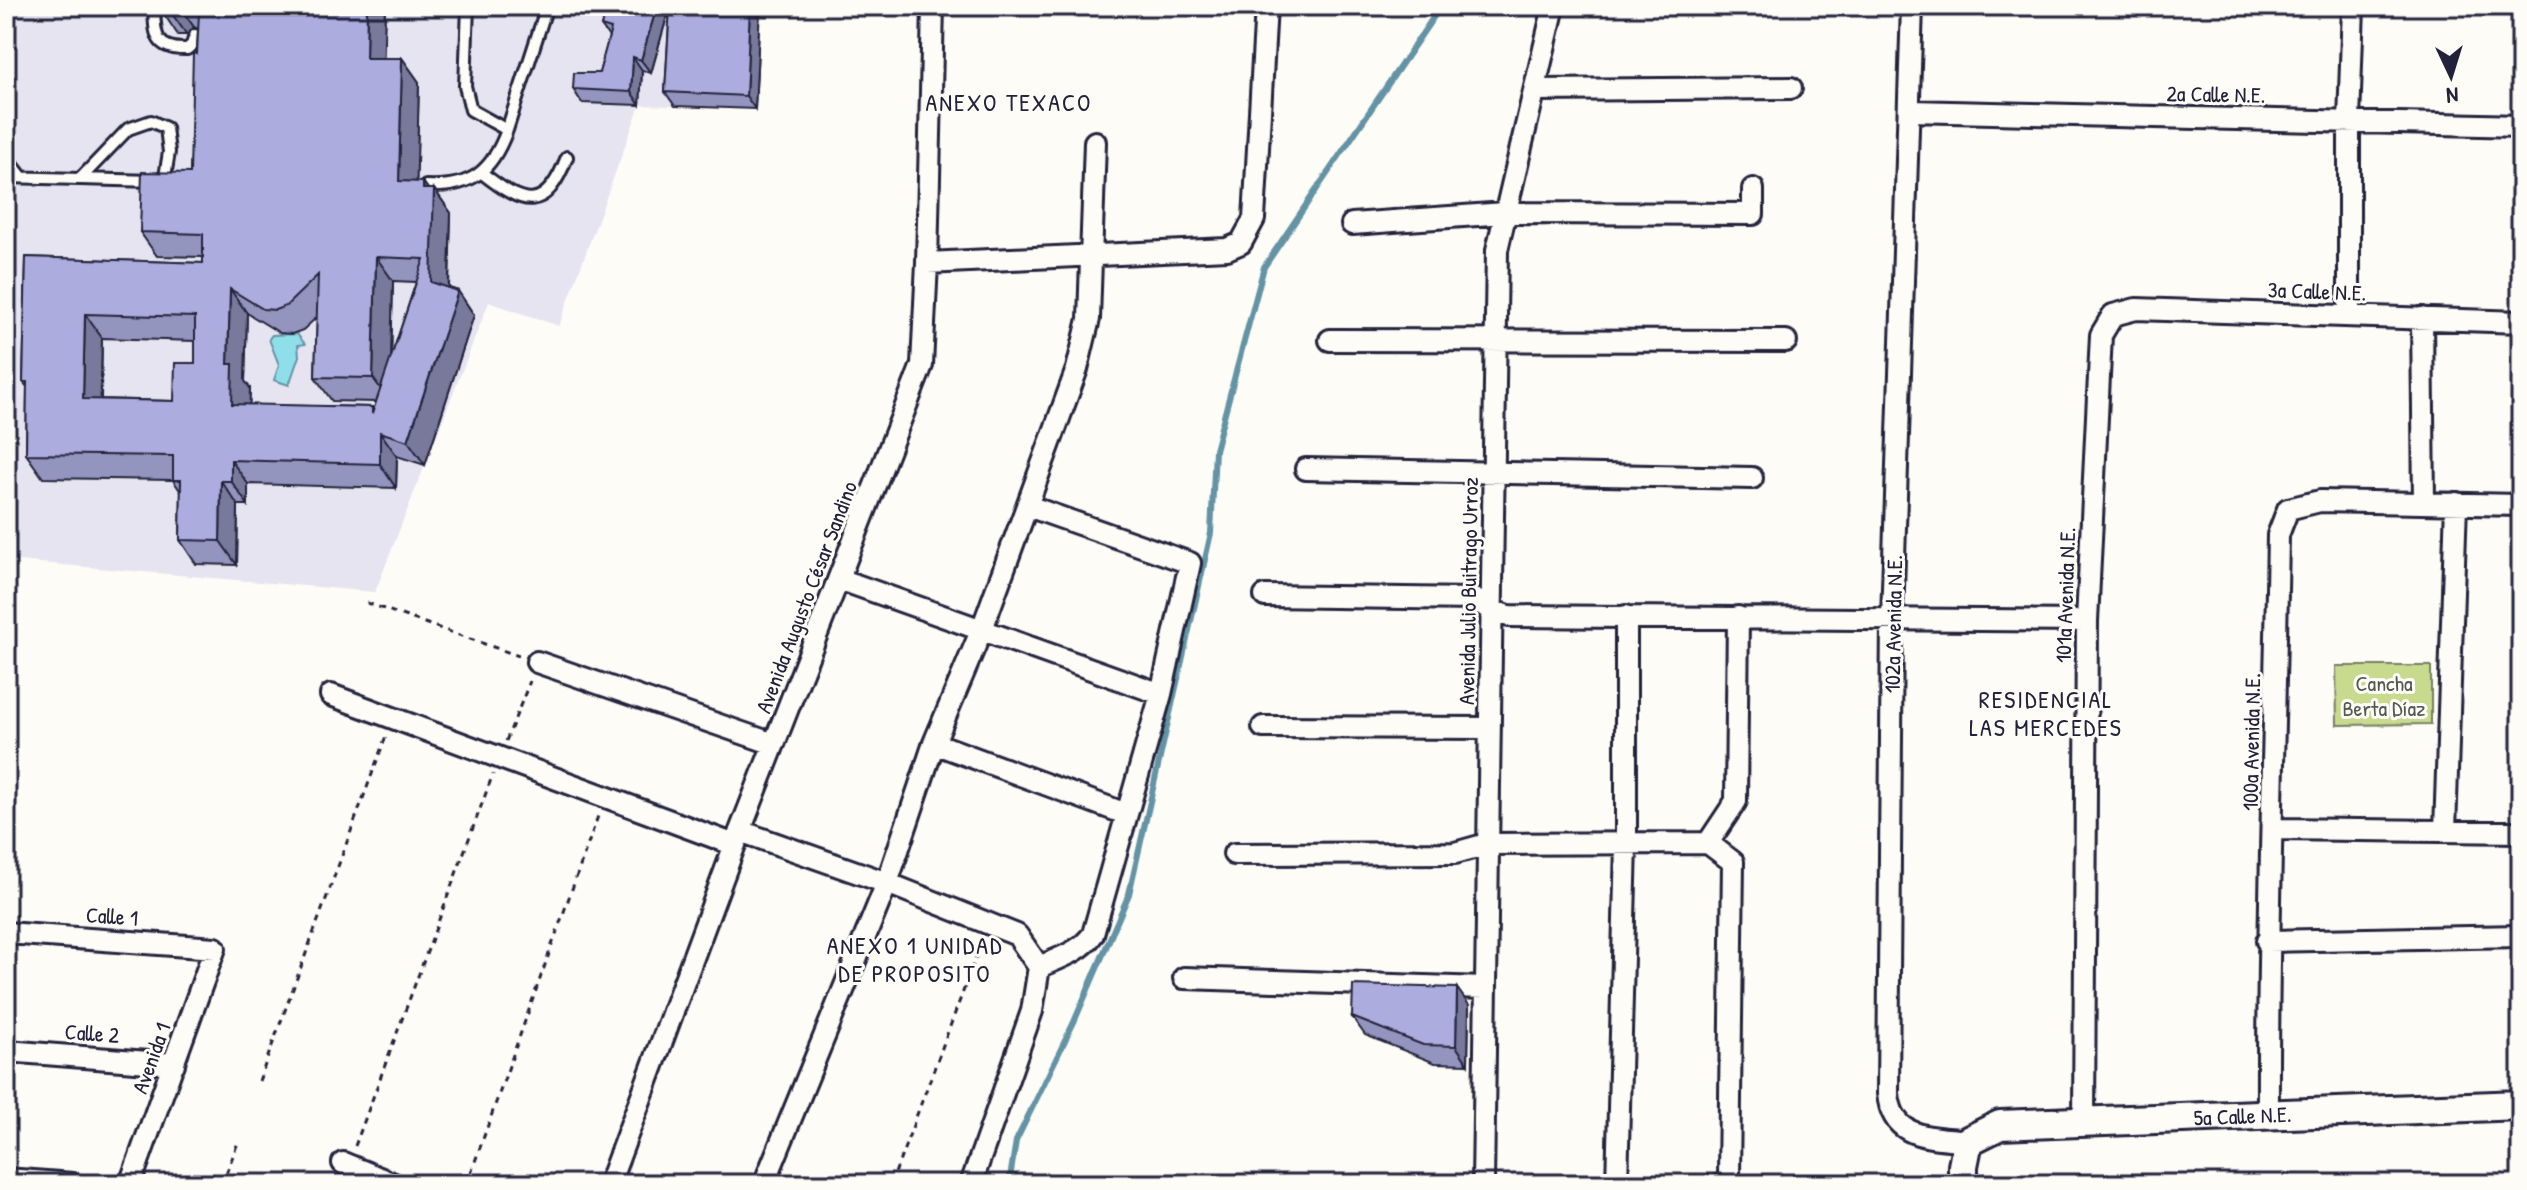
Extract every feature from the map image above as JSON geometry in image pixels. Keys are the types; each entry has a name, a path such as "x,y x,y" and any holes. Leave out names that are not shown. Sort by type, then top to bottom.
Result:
{"street":[{"name":"Avenida Augusto César Sandino","path":"609,1184 738,838 922,365 933,6"},
{"path":"927,263 1227,249 1241,243 1254,219 1266,6"},
{"name":"Avenida Julio Buitrago Urroz","path":"1483,1184 1497,250 1554,6"},
{"name":"102a Avenida N.E.","path":"1912,6 1892,619 1890,1111 1900,1126 1914,1133 1968,1141"},
{"path":"2349,316 2349,121 2353,6"},
{"path":"1535,90 1791,88"},
{"name":"2a Calle N.E.","path":"1910,111 2521,126"},
{"path":"764,1184 887,883 934,743 982,629 1077,369 1089,319 1095,142"},
{"path":"1352,224 1505,213 1753,214 1753,189"},
{"name":"3a Calle N.E.","path":"2113,315 2136,309 2521,322"},
{"name":"101a Avenida N.E.","path":"2084,1121 2087,621 2101,335 2113,315"},
{"path":"2422,318 2424,503 2521,505"},
{"path":"1330,340 1786,341"},
{"path":"1306,469 1752,478"},
{"name":"100a Avenida N.E.","path":"2268,1115 2267,941 2273,829 2278,535 2288,509 2320,501 2424,503"},
{"path":"2445,831 2456,503"},
{"path":"1028,506 1190,563 1161,694 1093,934 1087,943 1039,967"},
{"path":"839,579 1161,694"},
{"path":"1265,596 1474,599 1491,610 1509,616 2087,621"},
{"path":"1617,1184 1626,844 1626,616"},
{"path":"1708,843 1736,801 1738,617"},
{"path":"537,662 774,744"},
{"path":"331,695 605,798 887,883 1017,935 1039,967 1032,1011 971,1184"},
{"path":"1263,727 1489,728"},
{"path":"934,743 1126,814"},
{"path":"2273,829 2521,832"},
{"path":"1234,854 1455,853 1487,844 1708,843 1733,862 1729,1177 1723,1184"},
{"name":"Calle 1","path":"6,933 215,948"},
{"path":"2267,941 2521,936"},
{"name":"Avenida 1","path":"130,1184 215,948"},
{"path":"1184,978 1484,988"},
{"name":"Calle 2","path":"6,1051 174,1064"},
{"name":"5a Calle N.E.","path":"1968,1141 2000,1125 2521,1105"},
{"path":"1963,1184 1968,1141"},
{"path":"345,1164 394,1184"},
{"path":"6,1179 73,1184"}],"lane":[{"path":"154,6 156,37 160,43 166,47 187,49 195,35"},
{"path":"468,6 465,86 471,110 507,130"},
{"path":"426,186 459,183 482,173 497,156 547,6"},
{"path":"6,177 22,177 80,179 154,181 165,177 169,152 166,128 151,121 128,129 80,179"},
{"path":"6,156 22,177"},
{"path":"482,173 515,196 533,199 551,191 567,157"}],"path":[{"path":"345,1164 537,662 367,603"},
{"path":"259,1081 393,717"},
{"path":"467,1184 605,798"},
{"path":"891,1184 989,923"},
{"path":"222,1184 239,1140"}],"shaded area":[{"path":"6,6 760,6 755,109 640,105 559,326 489,302 375,592 6,560"}],"green space":[{"name":"Cancha Berta Díaz","path":"2336,666 2431,666 2431,724 2337,725"}],"water":[{"path":"297,334 305,344 298,345 299,356 289,385 274,380 279,365 269,339 272,335"}],"building":[{"path":"162,6 175,6 170,11 162,11"},
{"path":"184,6 367,6 366,58 402,58 399,181 423,182 423,189 434,189 431,282 458,291 408,441 380,432 380,464 231,460 231,481 221,481 220,541 180,540 181,480 173,480 173,456 26,454 27,382 23,382 26,257 203,263 203,234 140,232 142,172 190,173 193,53 197,54 199,12 186,12","holes":["376,257 424,259 372,414 372,407 232,404 233,364 228,364 230,289 263,309 275,310 286,306 318,275 315,377 373,378","85,314 195,317 195,363 175,363 174,401 83,399"]},
{"path":"607,6 657,6 641,60 633,57 631,92 573,89 574,73 599,73 611,29 601,26"},
{"path":"670,6 750,6 746,96 665,92"},
{"path":"1353,985 1457,988 1456,1046 1423,1045 1352,1017"}],"waterway":[{"path":"1009,1184 1016,1141 1074,1022 1129,894 1211,533 1215,450 1264,267 1441,6"}],"district":[{"name":"ANEXO TEXACO","path":"1009,103"},
{"name":"RESIDENCIAL LAS MERCEDES","path":"2046,714"},
{"name":"ANEXO 1 UNIDAD DE PROPOSITO","path":"915,960"}]}
